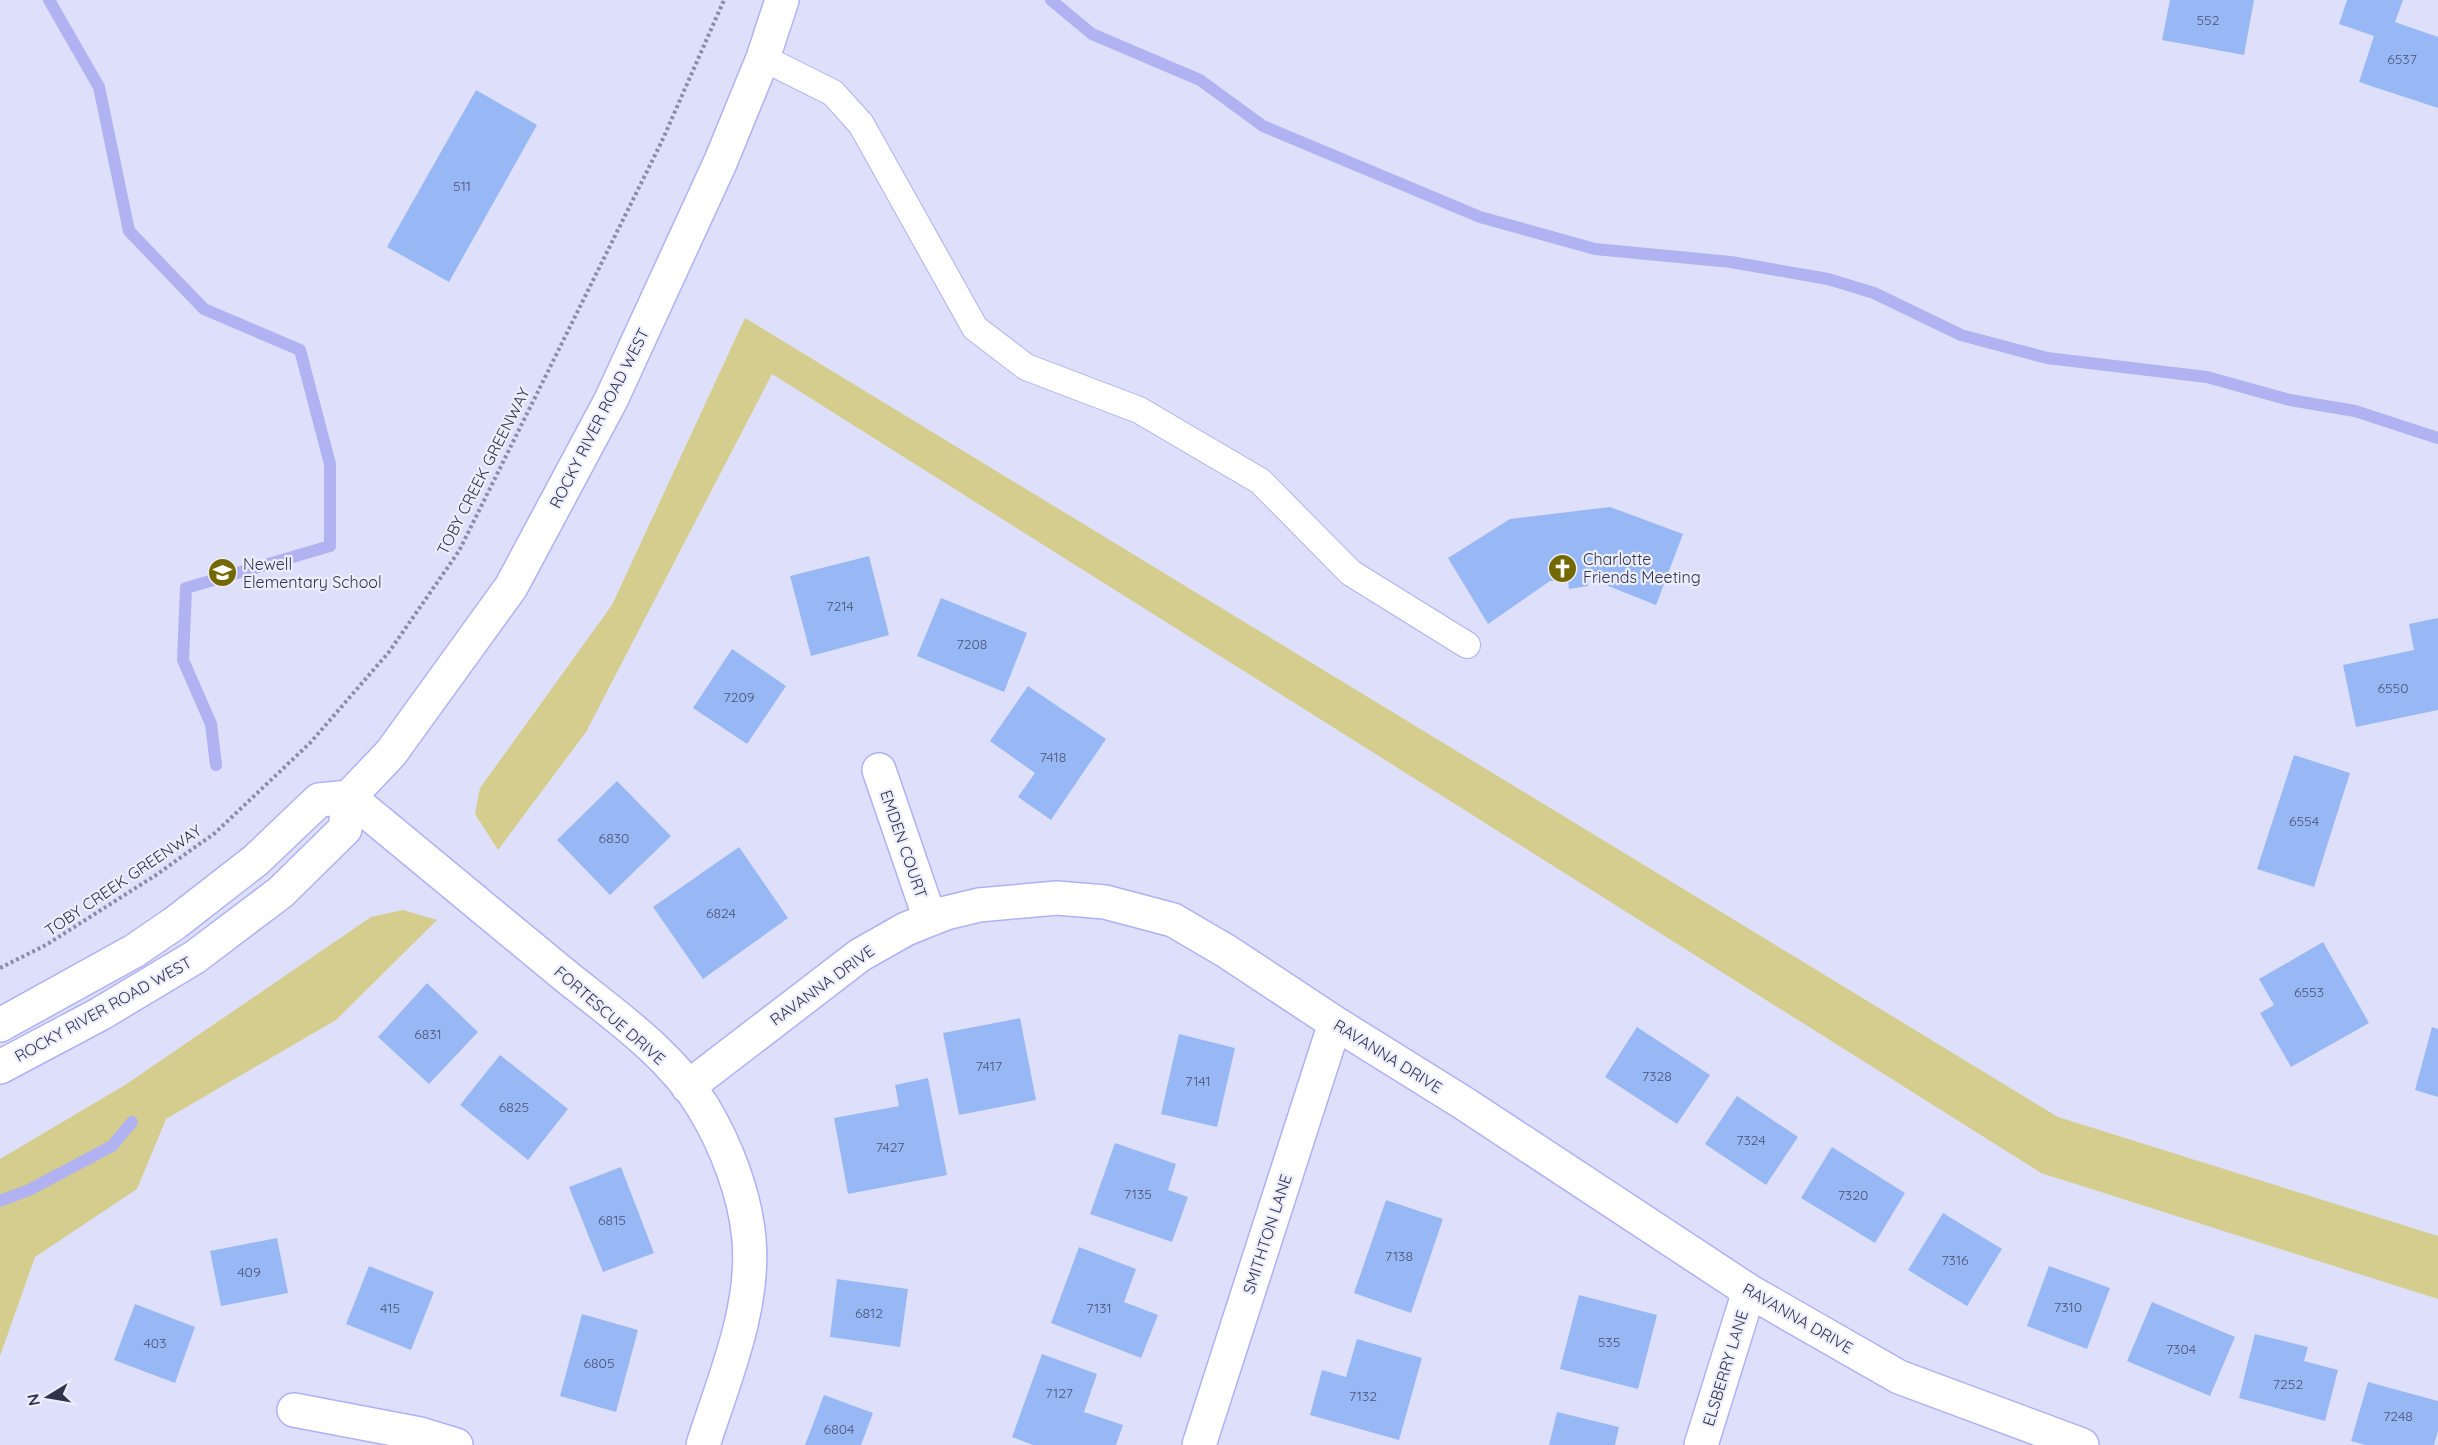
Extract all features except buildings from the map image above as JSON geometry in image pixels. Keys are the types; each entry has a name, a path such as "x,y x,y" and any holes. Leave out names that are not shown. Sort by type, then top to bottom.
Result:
{"street":[{"name":"ROCKY RIVER ROAD WEST","path":"0,1067 100,1014 195,957 281,892 345,829 349,797 391,753 511,587 611,400 720,163 763,58 783,0"},
{"name":"EMDEN COURT","path":"879,770 930,920"},
{"path":"0,1024 134,951 175,923 256,860 319,800 349,797"},
{"name":"FORTESCUE DRIVE","path":"349,797 648,1044 688,1087 703,1107 726,1152 739,1192 749,1238 749,1281 737,1341 703,1445"},
{"name":"RAVANNA DRIVE","path":"688,1087 860,955 906,929 979,905 1057,898 1105,902 1173,920 1226,951 1335,1023 1465,1104 1749,1291 1899,1377 2082,1445"},
{"name":"SMITHTON LANE","path":"1199,1445 1335,1023"},
{"name":"ELSBERRY LANE","path":"1701,1445 1749,1291"},
{"path":"294,1410 378,1425 456,1445"}],"lane":[{"path":"763,58 833,93 861,124 975,328 1026,368 1139,410 1260,481 1351,573 1467,645"}],"path":[{"name":"TOBY CREEK GREENWAY","path":"0,968 46,945 156,875 215,833 309,743 388,652 459,551 662,141 724,0"}],"shaded area":[{"path":"745,318 2058,1117 2438,1236 2438,1299 2041,1173 772,374 586,732 498,850 475,814 480,788 612,605"},
{"path":"403,910 437,920 336,1020 166,1119 137,1189 35,1257 0,1356 0,1159 125,1085 371,917"}],"waterway":[{"path":"49,0 99,87 129,231 204,309 300,350 330,464 330,546 186,588 183,660 211,724 216,765"},
{"path":"1051,0 1092,34 1200,80 1263,126 1480,217 1595,249 1731,262 1828,279 1874,293 1961,335 2047,358 2207,377 2290,400 2355,411 2438,438"},
{"path":"0,1201 29,1190 112,1146 132,1122"}],"place":[{"name":"Charlotte Friends Meeting","path":"1562,568"},
{"name":"Newell Elementary School","path":"222,573"}]}
